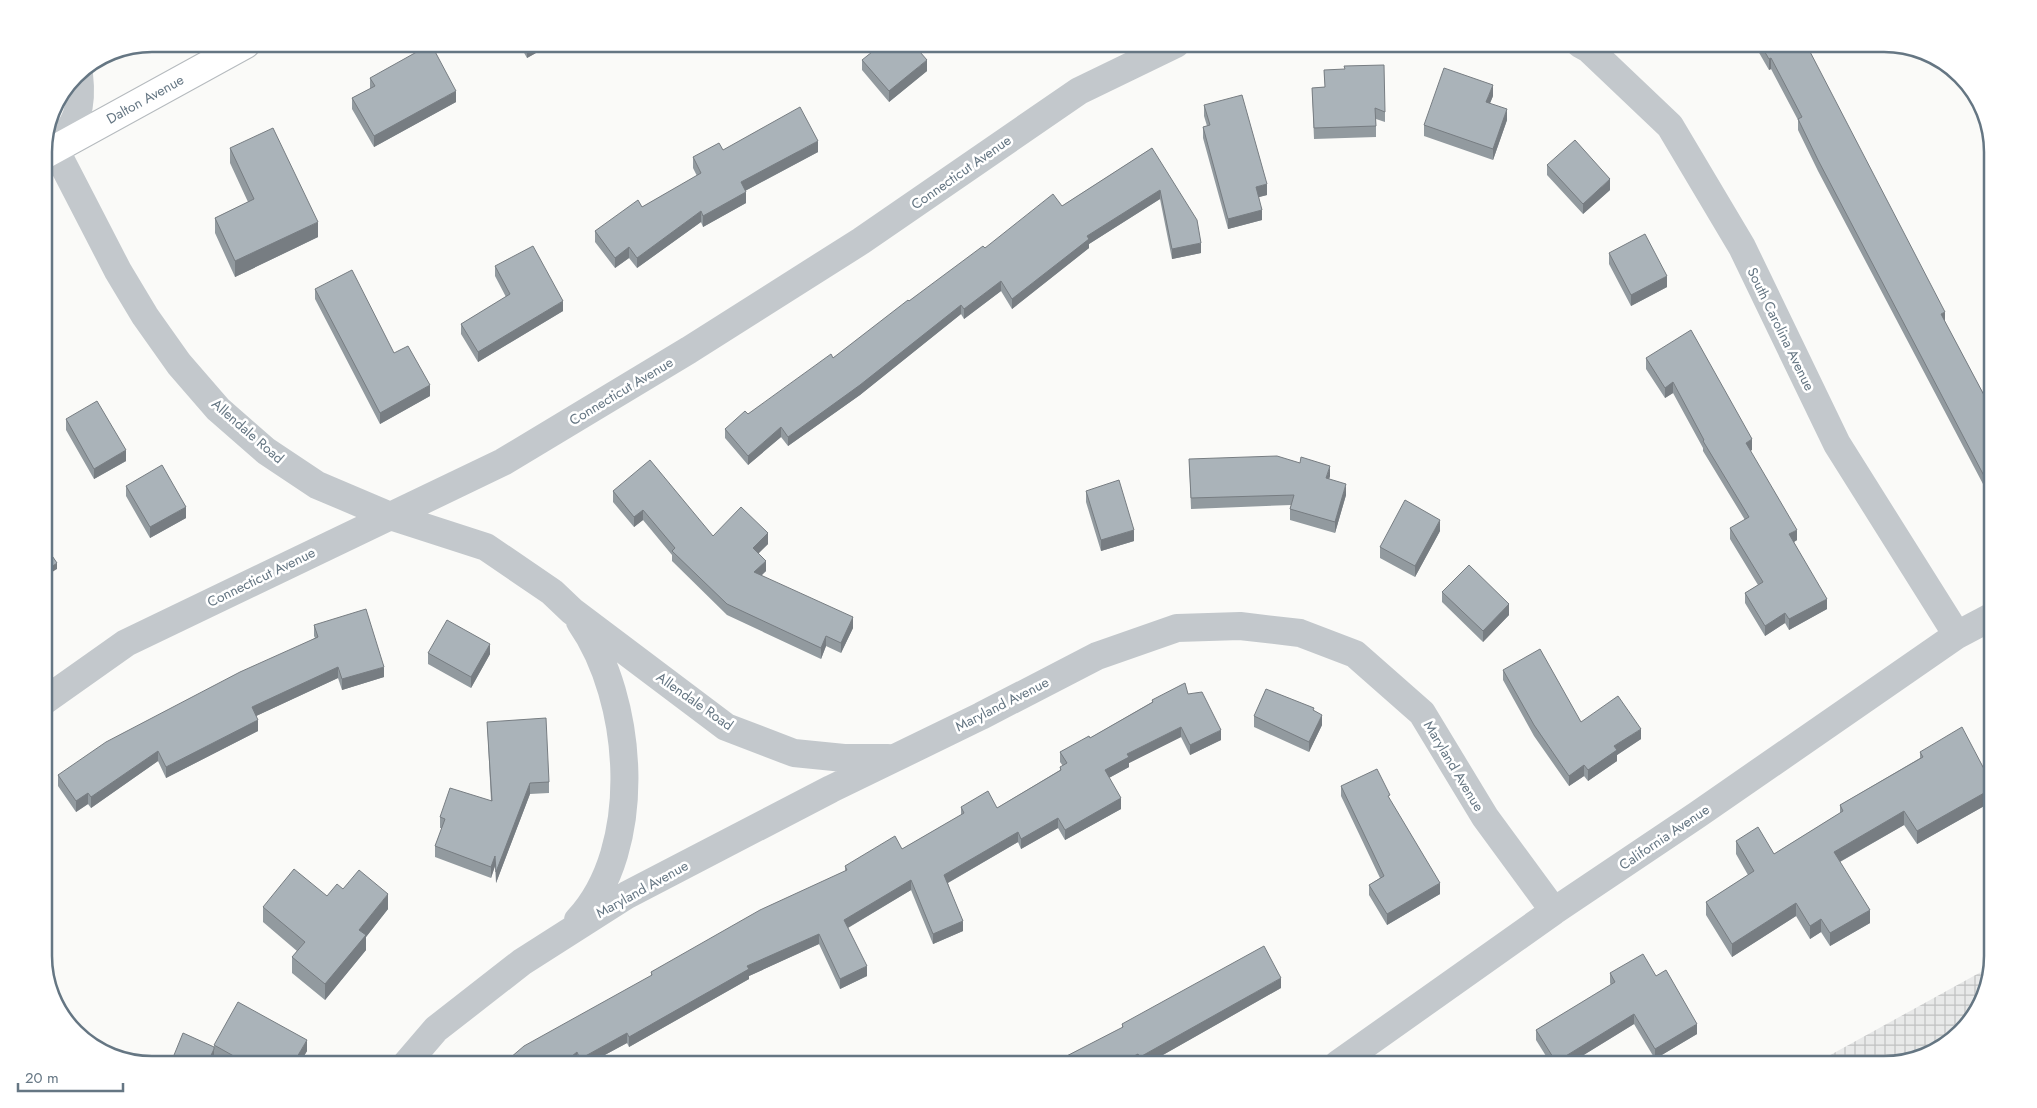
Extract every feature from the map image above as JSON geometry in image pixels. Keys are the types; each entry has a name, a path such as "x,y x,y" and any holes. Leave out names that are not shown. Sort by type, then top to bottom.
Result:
{"main road":[{"name":"Dalton Avenue","path":"53,144 229,53"}],"street":[{"name":"Connecticut Avenue","path":"53,695 126,643 503,462 647,376 861,241 1079,91 1159,52"},
{"name":"South Carolina Avenue","path":"1592,52 1670,126 1742,247 1837,444 1957,635"},
{"path":"53,143 72,128 79,110 80,84"},
{"name":"Allendale Road","path":"53,153 118,271 145,316 178,364 218,409 266,451 317,485 390,516 486,547 552,592 572,610 726,726 794,754 844,758 894,758"},
{"name":"Allendale Road","path":"564,936 588,910 604,882 616,849 622,812 624,773 616,703 606,669 592,640 572,610"},
{"name":"California Avenue","path":"1349,1056 1554,911 1697,815 1957,635 1984,621"},
{"name":"Maryland Avenue","path":"413,1056 436,1029 522,962 627,895 1097,656 1177,628 1240,626 1300,633 1355,654 1422,713 1485,817 1554,911"}],"shaded area":[{"path":"1984,971 1974,1000 1968,1011 1940,1039 1923,1048 1897,1055 1829,1056"}],"building":[{"path":"1765,52 1810,52 1945,312 1941,314 1984,395 1984,476 1818,160 1798,119 1802,117 1771,58 1769,59"},
{"path":"415,53 436,53 456,91 374,136 352,98 375,86 370,78"},
{"path":"871,53 920,53 927,60 889,91 862,60"},
{"path":"1384,65 1385,112 1375,108 1376,126 1314,128 1312,88 1325,87 1324,70 1345,69 1344,66"},
{"path":"1444,68 1493,85 1486,102 1507,109 1493,149 1424,125"},
{"path":"1242,95 1267,184 1256,187 1262,210 1228,219 1203,127 1210,125 1204,105"},
{"path":"800,107 818,141 741,182 746,192 703,216 701,211 637,258 629,247 615,258 595,231 638,200 642,207 701,173 693,157 719,143 723,150"},
{"path":"273,128 318,222 235,261 215,218 254,199 230,148"},
{"path":"1575,140 1610,179 1583,204 1547,165"},
{"path":"1152,148 1197,220 1201,243 1172,249 1160,190 1087,236 1089,239 1012,299 1001,281 964,309 961,305 860,385 788,437 781,427 748,456 725,429 745,411 748,414 831,354 833,358 908,300 983,246 985,248 1053,194 1062,206"},
{"path":"1645,234 1667,276 1631,295 1609,253"},
{"path":"533,246 563,301 478,352 461,324 510,294 495,266"},
{"path":"352,270 394,353 408,346 430,385 380,413 315,289"},
{"path":"1691,330 1752,439 1746,443 1797,530 1789,534 1827,599 1789,619 1785,613 1765,626 1745,593 1763,582 1730,528 1749,517 1703,441 1673,382 1665,388 1646,358"},
{"path":"97,401 126,450 94,469 66,419"},
{"path":"1277,456 1300,463 1301,457 1330,466 1326,478 1346,484 1335,522 1290,509 1294,495 1191,498 1189,459"},
{"path":"650,460 713,536 741,507 768,533 753,548 766,561 754,572 853,617 841,643 826,636 821,648 727,604 672,551 675,548 643,510 634,517 613,491"},
{"path":"162,465 186,507 150,527 126,486"},
{"path":"1119,480 1134,530 1101,540 1086,491"},
{"path":"1405,500 1440,520 1415,566 1380,547"},
{"path":"53,557 57,563 53,566"},
{"path":"1469,565 1509,604 1483,631 1442,592"},
{"path":"366,609 384,667 342,679 338,667 252,707 258,720 166,767 158,751 91,797 88,793 76,801 58,775 106,742 240,672 318,637 314,625"},
{"path":"447,620 490,644 471,677 428,653"},
{"path":"1540,649 1581,722 1618,696 1641,729 1614,746 1617,750 1588,770 1584,765 1569,776 1534,725 1503,670"},
{"path":"1185,683 1188,694 1202,692 1221,730 1190,745 1181,727 1127,754 1129,757 1105,770 1121,798 1065,830 1058,818 1021,839 1018,832 944,875 963,921 933,934 911,880 844,920 867,966 840,979 819,934 747,966 749,969 629,1037 627,1033 585,1056 579,1056 577,1052 572,1056 512,1056 524,1046 652,975 651,972 760,910 847,870 845,866 895,836 902,849 964,813 961,807 988,791 997,808 1061,770 1060,767 1067,763 1060,752 1089,736 1090,738 1153,702 1152,700"},
{"path":"1266,689 1314,708 1313,710 1322,715 1309,742 1254,716"},
{"path":"546,718 549,782 530,783 496,872 495,856 491,867 435,846 445,819 440,817 450,788 492,801 487,722"},
{"path":"1962,727 1984,769 1984,793 1917,831 1904,811 1834,852 1870,910 1830,933 1821,919 1810,926 1796,903 1732,944 1706,902 1754,871 1736,841 1758,827 1774,854 1843,811 1840,805 1923,757 1920,752"},
{"path":"1377,769 1390,795 1388,796 1440,883 1387,914 1369,885 1384,876 1341,786"},
{"path":"294,869 327,896 337,884 343,889 359,870 388,894 359,930 366,935 325,984 292,957 305,942 263,907"},
{"path":"1264,946 1281,978 1142,1056 1138,1054 1134,1056 1067,1056 1123,1027 1122,1024"},
{"path":"1643,954 1656,976 1666,970 1697,1024 1655,1049 1634,1014 1566,1056 1552,1056 1536,1030 1615,982 1610,973"},
{"path":"238,1002 307,1040 298,1056 234,1056 214,1045"},
{"path":"183,1033 214,1047 211,1056 174,1056"}]}
